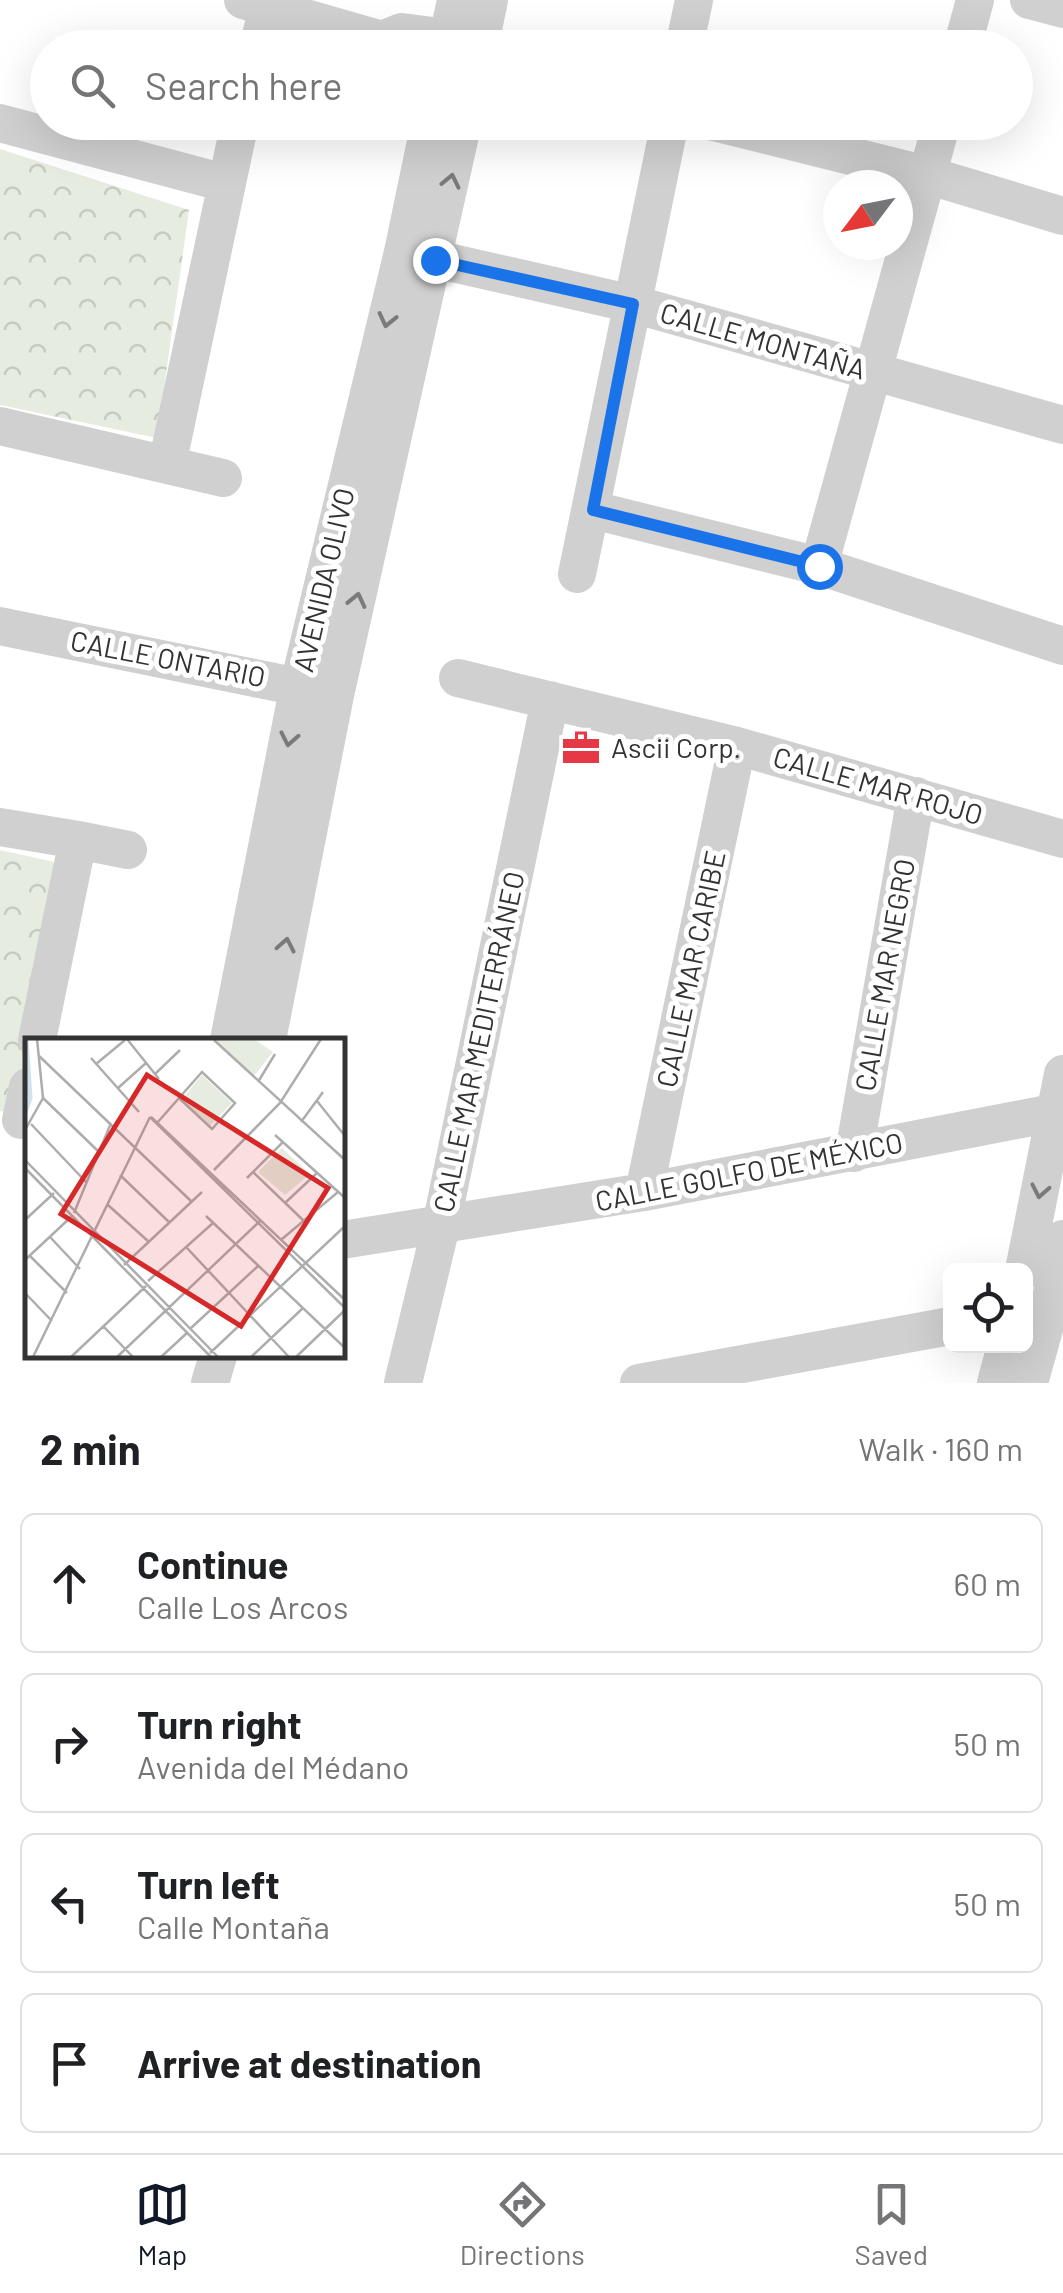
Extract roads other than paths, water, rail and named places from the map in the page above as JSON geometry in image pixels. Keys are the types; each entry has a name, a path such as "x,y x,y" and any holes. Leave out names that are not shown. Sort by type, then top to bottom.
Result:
{"street":[{"path":"456,0 457,30"},
{"path":"468,30 489,0"},
{"path":"688,30 694,0"},
{"path":"967,30 975,0"},
{"path":"1030,0 1063,9"},
{"path":"257,30 256,4 340,30"},
{"path":"0,123 30,131"},
{"path":"64,140 225,183"},
{"path":"167,465 236,140"},
{"name":"AVENIDA OLIVO","path":"267,1038 419,256 429,140"},
{"name":"AVENIDA OLIVO","path":"229,1038 299,685 419,256 458,140"},
{"path":"578,574 666,140"},
{"path":"786,140 927,175 1063,216"},
{"path":"819,566 937,140"},
{"name":"CALLE MONTAÑA","path":"419,256 633,304 1063,424"},
{"path":"0,426 223,478"},
{"path":"593,510 819,566 1063,646"},
{"name":"CALLE ONTARIO","path":"0,626 335,695"},
{"name":"CALLE MAR ROJO","path":"458,678 738,746 1063,839"},
{"name":"CALLE MAR MEDITERRÁNEO","path":"403,1383 440,1226 550,700"},
{"name":"CALLE MAR CARIBE","path":"644,1192 738,746"},
{"name":"CALLE MAR NEGRO","path":"854,1154 916,796"},
{"path":"0,827 128,850"},
{"path":"37,1038 78,840"},
{"path":"1026,1263 1060,1111 1063,1074"},
{"name":"CALLE GOLFO DE MÉXICO","path":"345,1240 644,1192 1060,1111"},
{"path":"1029,1383 1055,1320 1063,1239"},
{"path":"639,1383 801,1369 943,1328"},
{"path":"996,1383 1004,1353"},
{"path":"210,1383 217,1358"}],"place":[{"name":"Ascii Corp.","path":"581,748"}]}
